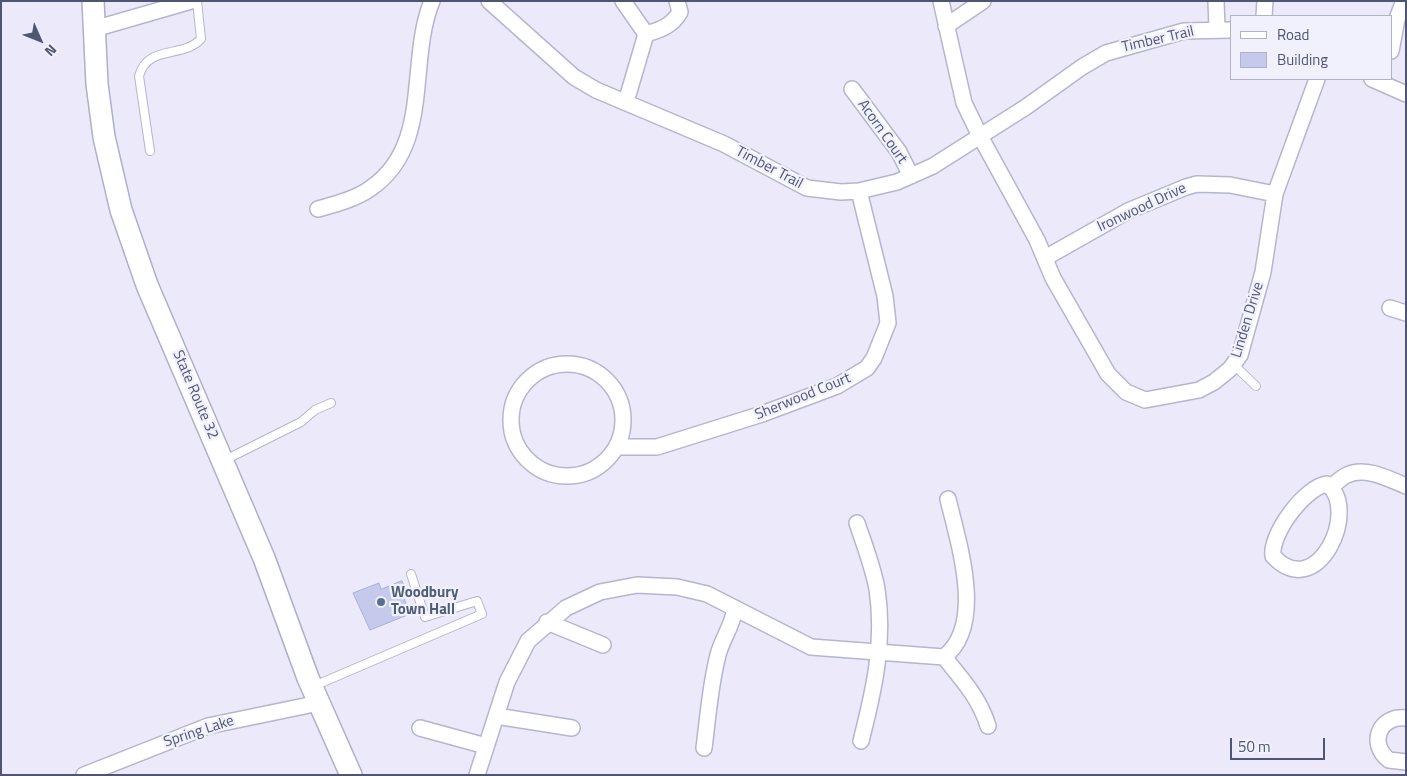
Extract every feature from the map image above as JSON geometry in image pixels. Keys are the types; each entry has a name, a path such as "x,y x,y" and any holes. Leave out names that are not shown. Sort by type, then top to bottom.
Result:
{"main road":[{"name":"State Route 32","path":"93,1 97,84 104,137 121,210 147,285 264,558 316,695 351,775"}],"street":[{"path":"94,28 191,1"},
{"path":"318,209 345,201 371,189 389,173 404,150 414,122 420,41 432,1"},
{"name":"Timber Trail","path":"489,1 574,77 596,90 724,144 807,188 841,192 859,191 911,176 980,136 1106,53 1131,44 1184,30 1224,30"},
{"path":"623,1 646,34"},
{"path":"646,34 662,29 676,19 680,12 677,1"},
{"name":"Linden Drive","path":"941,1 964,103 980,136 1003,176 1045,258 1053,278 1108,374 1126,392 1136,398 1157,400 1199,390 1214,382 1234,365 1240,354 1263,272 1275,194 1317,80"},
{"path":"946,26 983,1"},
{"path":"1216,1 1224,30"},
{"path":"1264,1 1264,15"},
{"path":"1392,46 1397,19 1406,2"},
{"path":"626,102 646,34"},
{"path":"1381,81 1406,94"},
{"name":"Acorn Court","path":"852,89 899,152 911,176"},
{"name":"Ironwood Drive","path":"1045,258 1128,211 1186,186 1197,184 1230,185 1275,194"},
{"name":"Sherwood Court","path":"617,447 657,448 762,414 838,386 867,368 874,358 888,323 885,296 859,191"},
{"path":"1390,308 1406,313"},
{"path":"574,364 592,370 606,380 617,394 623,412 623,430 617,447 605,462 589,472 570,476 552,474 534,466 521,453 513,436 511,417 515,399 525,384 539,372 556,365 574,364"},
{"path":"1331,487 1347,474 1364,472 1406,486"},
{"path":"1327,484 1331,487 1338,506 1337,531 1324,556 1315,565 1296,571 1280,564 1272,556 1275,538 1297,505 1319,485 1327,484"},
{"path":"477,775 508,682 528,640 547,622 566,608 600,592 638,585 677,587 707,594 811,647 944,657 952,650 961,635 967,601 963,562 948,499"},
{"path":"857,523 876,587 880,620 880,653 875,687 861,741"},
{"path":"704,748 711,690 718,654 734,617 735,608"},
{"path":"547,622 603,644"},
{"path":"944,657 974,695 983,710 988,726"},
{"name":"Spring Lake","path":"84,775 208,726 316,695"},
{"path":"496,716 572,728"},
{"path":"1406,718 1392,719 1385,722 1380,728 1377,742 1379,750 1389,760 1406,762"},
{"path":"420,728 486,746"}],"lane":[{"path":"150,150 139,76 142,65 150,58 194,46 201,39 197,1"},
{"path":"1234,365 1256,386"},
{"path":"223,461 301,422 315,410 331,403"},
{"path":"316,695 482,614 477,601 425,617 411,574"}],"building":[{"name":"Woodbury Town Hall","path":"402,581 404,586 400,588 410,614 370,630 353,593 379,583 381,589"}],"place":[{"name":"Woodbury Town Hall","path":"381,602"}]}
